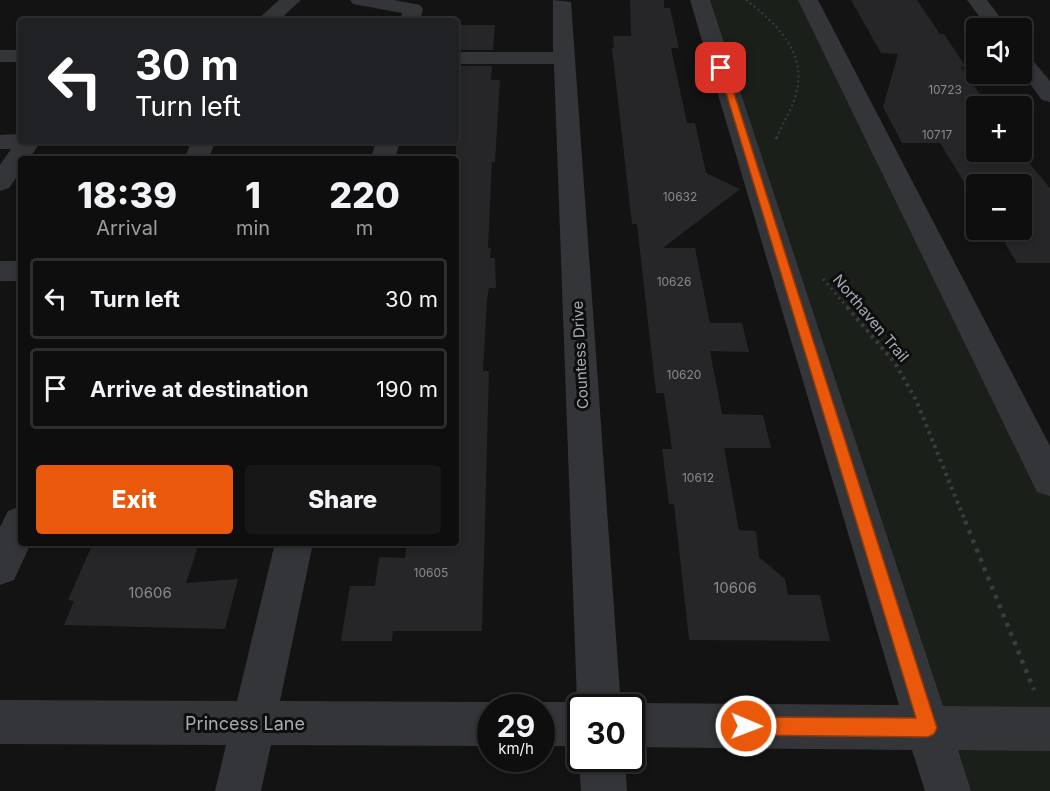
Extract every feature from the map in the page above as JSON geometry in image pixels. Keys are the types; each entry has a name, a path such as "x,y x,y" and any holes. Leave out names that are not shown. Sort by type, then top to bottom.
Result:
{"street":[{"path":"270,18 291,0"},
{"path":"360,0 413,9 411,18"},
{"path":"700,0 948,791"},
{"path":"808,0 1050,481"},
{"path":"977,0 990,18"},
{"name":"Countess Drive","path":"561,2 598,694"},
{"path":"0,56 18,56"},
{"path":"459,58 563,58"},
{"path":"1032,59 1050,58"},
{"path":"1032,72 1050,95"},
{"path":"0,142 18,141"},
{"path":"0,183 18,156"},
{"path":"0,271 18,271"},
{"path":"0,567 18,529"},
{"path":"238,791 293,546"},
{"name":"Princess Lane","path":"0,722 477,724"},
{"path":"645,725 1050,729"},
{"path":"603,772 604,791"}],"path":[{"path":"746,0 768,16 789,42 799,73 798,89 777,137 775,148"},
{"name":"Northaven Trail","path":"820,276 895,363 916,400 1050,729"}],"shaded area":[{"path":"703,0 814,0 1050,454 1050,791 951,791"}],"building":[{"path":"630,0 664,0 664,8 670,8 679,48 671,48 687,123 695,123 706,173 740,189 663,248 695,248 710,323 742,323 749,352 710,351 722,414 763,415 771,448 724,448 739,530 756,531 759,557 785,579 788,595 820,595 830,641 689,640 674,504 669,504 662,449 672,449 664,393 656,393 637,224 632,224 612,48 614,48 613,36 631,36"},
{"path":"851,0 917,0 966,67 961,67 966,74 966,84 973,84 981,96 966,96 966,162 1028,162 1050,188 1050,263 1017,263 1003,240 1032,240 1032,174 966,174 966,186 940,143 902,143 883,107 898,54 881,53"},
{"path":"459,25 495,25 493,50 459,50"},
{"path":"459,66 492,66 491,80 500,80 495,162 492,162 488,248 491,248 490,258 495,258 496,288 489,288 487,300 483,371 489,371 482,631 393,631 392,641 341,641 350,586 375,586 379,557 405,558 407,546 459,546 459,156 456,156 456,144 459,144"},
{"path":"92,546 198,546 186,583 238,579 225,629 64,625 74,601 68,600"}],"route":[{"path":"721,68 928,728 746,726"}]}
